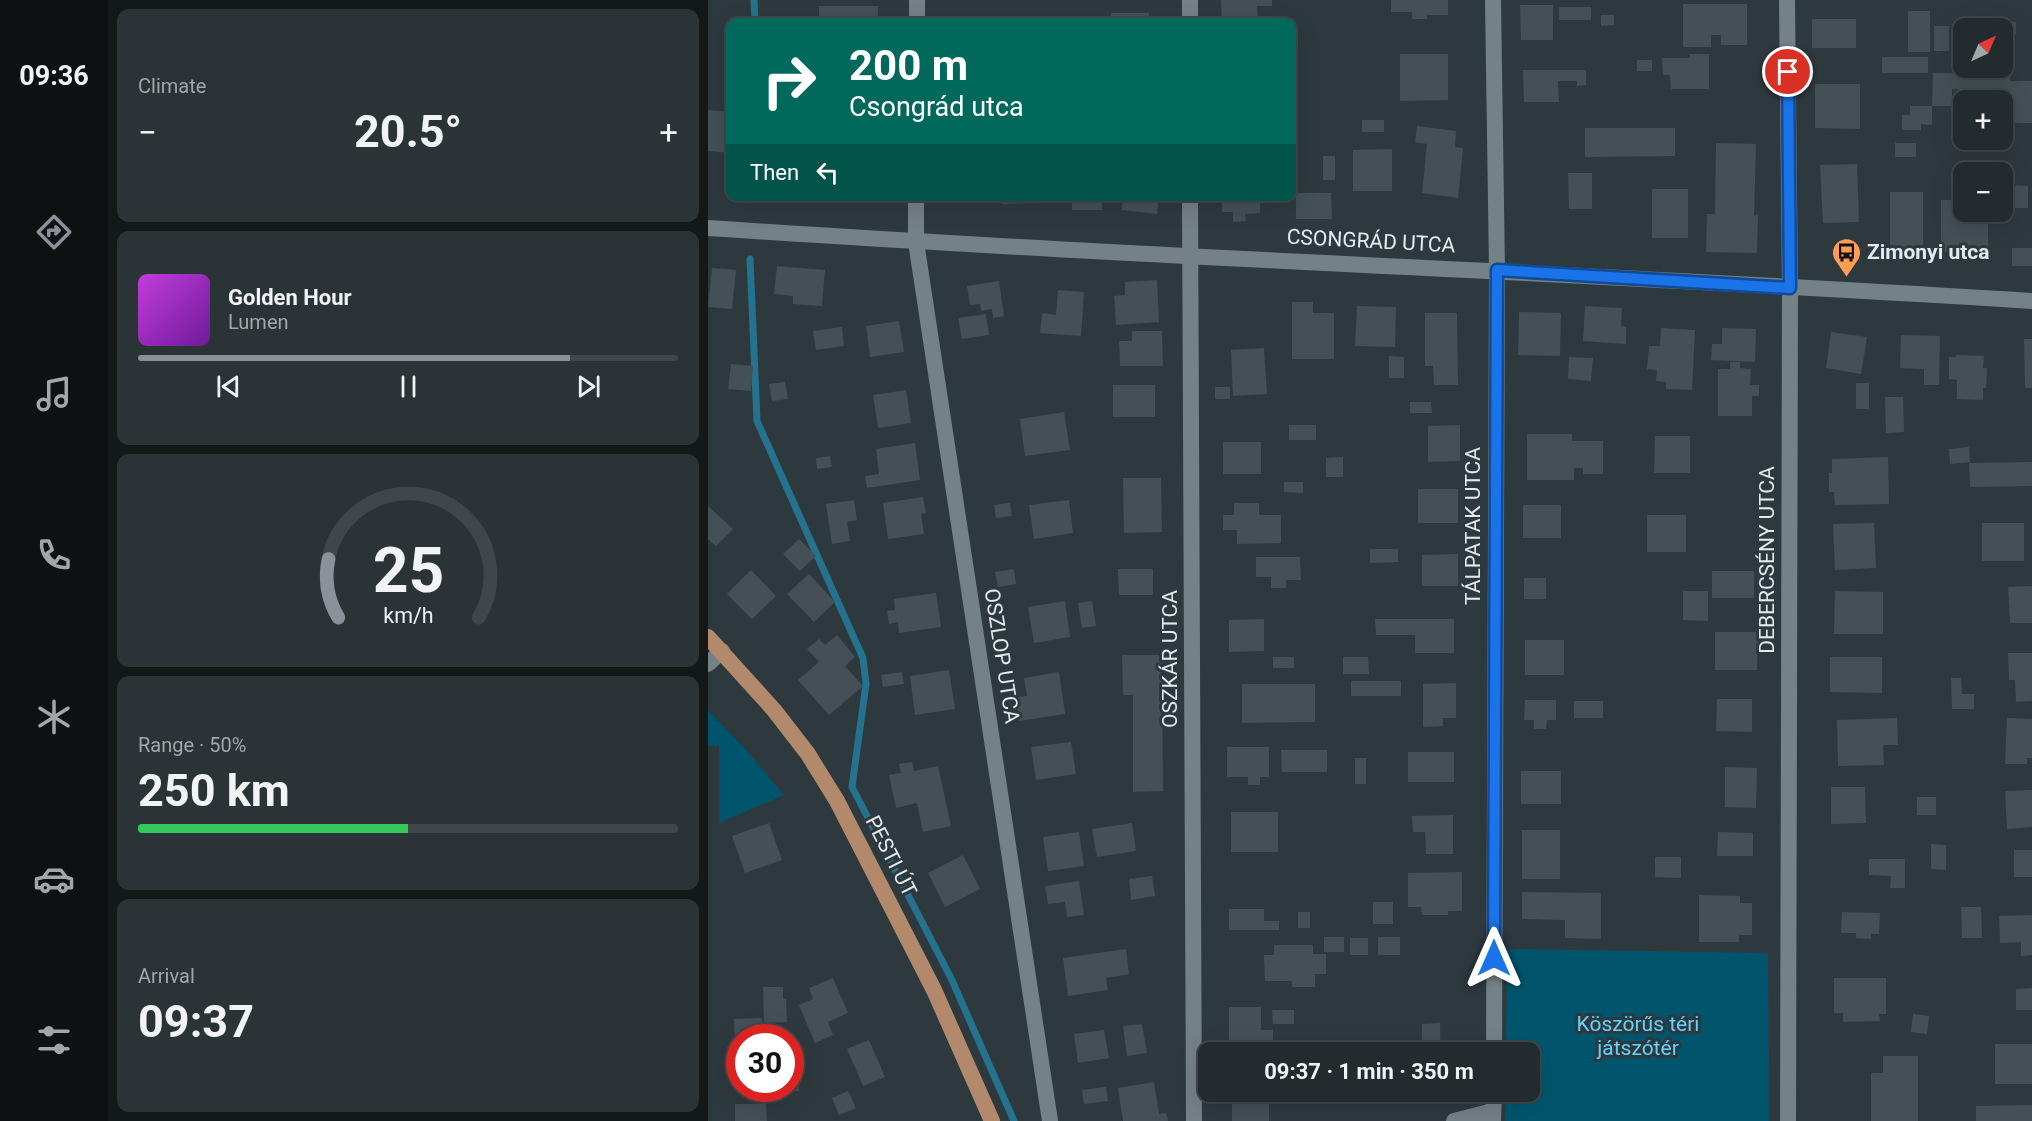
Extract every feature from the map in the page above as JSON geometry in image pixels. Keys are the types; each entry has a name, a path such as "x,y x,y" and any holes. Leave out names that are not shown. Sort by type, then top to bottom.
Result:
{"main road":[{"name":"PESTI ÚT","path":"708,637 774,710 808,754 837,801 934,990 992,1121"}],"street":[{"path":"917,0 917,18"},
{"path":"1190,0 1190,18"},
{"name":"TÁLPATAK UTCA","path":"1493,0 1497,270 1494,1042"},
{"name":"DEBERCSÉNY UTCA","path":"1787,0 1790,288 1788,1121"},
{"name":"OSZLOP UTCA","path":"916,201 916,242 1050,1121"},
{"name":"OSZKÁR UTCA","path":"1190,201 1194,1121"},
{"name":"CSONGRÁD UTCA","path":"708,228 916,242 1497,270 2032,301"},
{"path":"708,664 722,651"},
{"path":"1454,1121 1493,1116"}],"green space":[{"path":"708,710 748,752 784,795 719,823 719,746 708,745"},
{"name":"Köszörűs téri játszótér","path":"1507,949 1768,953 1769,1121 1505,1121 1505,1102 1540,1102 1540,1042 1506,1042"}],"building":[{"path":"1221,0 1272,0 1272,6 1257,6 1258,18 1222,18"},
{"path":"1391,0 1448,0 1448,15 1427,15 1427,19 1412,19 1412,12 1391,12"},
{"path":"1683,4 1747,4 1747,45 1721,45 1721,35 1711,35 1711,47 1683,47"},
{"path":"1520,5 1553,5 1553,40 1521,40"},
{"path":"819,6 878,6 878,18 819,18"},
{"path":"1559,7 1591,7 1591,20 1559,20"},
{"path":"1908,11 1930,11 1930,52 1908,52"},
{"path":"1111,13 1149,13 1149,18 1111,18"},
{"path":"1601,15 1614,15 1614,25 1601,26"},
{"path":"1812,19 1856,19 1856,48 1812,48"},
{"path":"2013,22 2016,22 2016,34 2013,34"},
{"path":"1934,26 1949,26 1949,51 1934,51"},
{"path":"1400,54 1448,54 1448,100 1400,101"},
{"path":"1690,54 1709,54 1709,89 1671,89 1670,75 1663,75 1662,58 1690,58"},
{"path":"1882,57 1928,57 1928,73 1882,73"},
{"path":"1637,60 1652,60 1652,71 1637,71"},
{"path":"1523,70 1586,70 1586,85 1577,86 1577,81 1558,81 1559,102 1524,102"},
{"path":"1933,73 1953,73 1953,78 2010,78 2010,81 2032,81 2032,123 2013,123 2013,90 1952,89 1952,106 1932,106"},
{"path":"1815,84 1860,84 1860,129 1815,128"},
{"path":"1910,106 1932,106 1932,125 1921,124 1921,130 1902,130 1902,115 1910,115"},
{"path":"708,110 726,112 726,153 708,151"},
{"path":"1362,120 1384,120 1384,132 1362,132"},
{"path":"1417,126 1456,131 1455,147 1463,148 1458,198 1422,193 1427,144 1415,142"},
{"path":"1585,128 1675,128 1675,156 1585,157"},
{"path":"1716,143 1756,144 1754,216 1758,215 1757,253 1706,252 1707,214 1715,214"},
{"path":"1895,143 1916,143 1916,157 1895,157"},
{"path":"1392,149 1392,191 1353,191 1353,150"},
{"path":"1323,156 1335,156 1335,180 1323,180"},
{"path":"1857,164 1859,222 1823,223 1820,165"},
{"path":"1568,173 1592,173 1592,209 1569,209"},
{"path":"2013,185 2028,186 2028,208 2013,208"},
{"path":"1652,189 1688,189 1688,238 1652,238"},
{"path":"1890,192 1923,192 1923,252 1890,252"},
{"path":"1296,193 1331,193 1332,219 1296,219"},
{"path":"1941,200 1953,200 1953,222 1988,222 1988,253 1941,252"},
{"path":"1002,201 1036,201 1036,203 1002,204"},
{"path":"1072,201 1102,201 1102,210 1072,210"},
{"path":"1123,201 1158,201 1157,214 1122,210"},
{"path":"1222,201 1260,201 1260,213 1245,214 1246,221 1233,222 1233,212 1222,212"},
{"path":"2012,248 2032,248 2032,266 2012,266"},
{"path":"777,266 825,270 822,306 793,304 793,296 774,294"},
{"path":"712,268 736,270 732,309 708,307"},
{"path":"1157,280 1159,322 1116,325 1114,296 1125,295 1125,282"},
{"path":"999,281 1004,316 993,318 992,309 981,311 980,304 970,305 967,286"},
{"path":"1058,290 1084,292 1081,336 1040,333 1042,313 1056,315"},
{"path":"1292,302 1313,302 1313,313 1334,313 1334,359 1292,359"},
{"path":"1357,306 1396,307 1395,347 1355,346"},
{"path":"1585,306 1622,308 1621,326 1626,327 1626,344 1583,341"},
{"path":"1519,312 1561,313 1560,356 1518,355"},
{"path":"1425,313 1457,313 1458,385 1434,385 1433,366 1425,366"},
{"path":"986,314 989,335 962,339 958,318"},
{"path":"899,321 904,352 870,357 866,326"},
{"path":"842,327 844,346 816,350 813,331"},
{"path":"1661,328 1695,330 1692,390 1666,389 1666,382 1656,381 1657,370 1647,369 1649,346 1660,346"},
{"path":"1722,328 1756,329 1755,362 1711,360 1712,344 1722,344"},
{"path":"1132,331 1162,331 1163,366 1120,366 1119,341 1132,341"},
{"path":"1831,332 1867,337 1861,374 1826,368"},
{"path":"1901,335 1940,336 1939,385 1924,385 1924,369 1900,368"},
{"path":"2024,339 2032,339 2032,388 2025,388"},
{"path":"1264,348 1267,394 1233,396 1231,350"},
{"path":"1956,355 1984,356 1983,368 1987,368 1983,400 1957,399 1957,380 1949,379 1949,357 1956,357"},
{"path":"1389,356 1404,357 1404,378 1389,378"},
{"path":"1569,357 1593,358 1591,381 1568,379"},
{"path":"1730,362 1740,362 1740,368 1751,369 1750,385 1759,385 1759,396 1752,396 1752,416 1718,416 1718,369 1730,369"},
{"path":"731,364 753,366 751,391 728,389"},
{"path":"785,382 788,399 772,401 769,384"},
{"path":"1856,383 1869,383 1869,409 1856,409"},
{"path":"1113,385 1155,385 1155,417 1113,417"},
{"path":"1215,387 1230,387 1230,399 1215,399"},
{"path":"906,390 911,423 878,428 873,395"},
{"path":"1885,397 1903,397 1904,432 1886,433"},
{"path":"1410,402 1431,402 1432,413 1410,413"},
{"path":"1064,412 1070,450 1025,456 1020,419"},
{"path":"1289,425 1316,425 1316,440 1289,440"},
{"path":"1460,425 1460,461 1428,462 1428,426"},
{"path":"1527,434 1572,434 1572,441 1603,441 1603,474 1583,474 1583,468 1574,468 1574,480 1527,480"},
{"path":"1655,436 1690,436 1690,473 1654,473"},
{"path":"1223,442 1261,442 1261,474 1223,474"},
{"path":"915,443 920,480 867,488 865,476 879,474 876,449"},
{"path":"1969,447 1970,462 1950,464 1949,449"},
{"path":"830,456 832,467 817,469 816,458"},
{"path":"1343,457 1343,477 1326,477 1326,458"},
{"path":"1888,457 1889,504 1835,505 1834,492 1829,492 1832,459"},
{"path":"2032,462 2032,486 1970,487 1969,463"},
{"path":"1123,478 1161,478 1162,532 1124,533"},
{"path":"1284,482 1303,482 1303,493 1284,492"},
{"path":"1418,489 1458,489 1458,523 1418,523"},
{"path":"923,497 926,513 921,514 924,534 888,539 883,503"},
{"path":"854,500 857,520 847,522 850,541 832,544 826,504"},
{"path":"1069,500 1073,533 1034,539 1029,505"},
{"path":"1010,503 1012,516 996,518 994,505"},
{"path":"1234,503 1259,503 1259,515 1281,515 1281,543 1237,544 1237,530 1223,530 1223,515 1234,515"},
{"path":"1523,505 1561,505 1561,538 1523,538"},
{"path":"708,506 733,529 716,546 708,539"},
{"path":"1647,515 1686,515 1686,552 1647,552"},
{"path":"1874,523 1876,568 1835,570 1833,524"},
{"path":"1982,523 2024,523 2024,561 1982,561"},
{"path":"799,539 816,556 800,571 783,554"},
{"path":"1370,549 1398,549 1398,562 1370,563"},
{"path":"1458,554 1458,586 1422,586 1422,555"},
{"path":"1256,557 1300,557 1301,580 1286,580 1286,588 1271,588 1271,577 1256,577"},
{"path":"1014,569 1016,584 998,587 995,572"},
{"path":"1118,569 1153,569 1153,595 1119,595"},
{"path":"751,570 776,596 752,619 727,594"},
{"path":"1712,571 1754,571 1754,598 1712,598"},
{"path":"809,574 835,602 814,622 787,594"},
{"path":"1524,578 1546,578 1546,599 1524,599"},
{"path":"2032,586 2032,623 2010,623 2008,587"},
{"path":"1683,591 1708,591 1708,621 1683,620"},
{"path":"1835,591 1883,592 1883,634 1834,634"},
{"path":"936,593 941,627 899,633 898,622 889,624 887,611 895,610 894,599"},
{"path":"1065,601 1070,637 1034,643 1028,607"},
{"path":"1092,601 1096,626 1082,628 1078,603"},
{"path":"1264,619 1264,651 1229,652 1229,620"},
{"path":"1375,619 1454,619 1454,653 1415,653 1415,635 1376,635"},
{"path":"1715,632 1758,632 1757,670 1715,670"},
{"path":"837,635 855,657 845,666 863,686 829,715 798,680 819,662 807,649 819,639 825,645"},
{"path":"1525,640 1564,640 1564,675 1525,675"},
{"path":"2008,653 2032,653 2032,701 2016,702 2015,680 2009,680"},
{"path":"1122,655 1162,655 1163,791 1133,792 1133,695 1123,695"},
{"path":"1273,657 1294,657 1294,668 1273,668"},
{"path":"1343,657 1368,657 1369,674 1343,674"},
{"path":"1830,657 1882,657 1882,693 1830,692"},
{"path":"949,670 955,709 915,715 910,676"},
{"path":"902,672 904,684 883,687 881,675"},
{"path":"1059,672 1065,714 1019,721 1016,697 1027,696 1024,678"},
{"path":"1951,678 1961,678 1962,694 1974,694 1974,709 1952,709"},
{"path":"1351,681 1401,681 1401,696 1351,696"},
{"path":"1456,683 1456,718 1443,718 1443,726 1423,727 1423,684"},
{"path":"1242,684 1315,684 1315,722 1242,723"},
{"path":"1717,699 1752,699 1752,732 1716,731"},
{"path":"1525,700 1556,700 1556,720 1547,720 1546,729 1534,729 1534,720 1524,720"},
{"path":"1574,701 1603,701 1603,718 1574,718"},
{"path":"1897,718 1898,745 1883,745 1884,765 1838,766 1837,720"},
{"path":"2007,718 2032,719 2032,758 2027,758 2027,764 2005,764"},
{"path":"1071,742 1076,774 1036,780 1031,747"},
{"path":"1227,747 1269,747 1269,777 1260,777 1260,785 1248,785 1248,777 1227,777"},
{"path":"1281,750 1327,750 1327,772 1282,772"},
{"path":"1408,752 1454,752 1454,782 1408,782"},
{"path":"1355,758 1366,758 1366,784 1355,784"},
{"path":"912,762 914,771 938,766 951,826 923,832 917,803 896,808 889,775 901,773 899,764"},
{"path":"1725,767 1757,768 1756,808 1725,807"},
{"path":"1521,771 1561,771 1561,804 1521,804"},
{"path":"1831,787 1865,787 1866,823 1831,824"},
{"path":"2032,790 2032,827 2007,829 2005,791"},
{"path":"1917,797 1936,797 1936,815 1917,815"},
{"path":"1231,812 1278,812 1278,852 1231,852"},
{"path":"1453,815 1453,854 1426,854 1425,832 1413,832 1412,816"},
{"path":"769,823 782,860 745,873 732,836"},
{"path":"1132,823 1136,851 1097,857 1092,829"},
{"path":"1522,830 1560,830 1560,879 1522,879"},
{"path":"1079,832 1084,866 1048,871 1043,837"},
{"path":"1718,832 1753,833 1753,856 1717,856"},
{"path":"1931,844 1946,845 1946,870 1931,869"},
{"path":"2014,850 2032,850 2032,877 2014,877"},
{"path":"963,855 980,889 945,907 928,873"},
{"path":"1655,857 1681,857 1681,878 1655,877"},
{"path":"1869,859 1905,859 1905,888 1890,888 1891,876 1869,875"},
{"path":"1462,872 1462,911 1448,911 1448,915 1422,915 1421,907 1408,907 1408,873"},
{"path":"1152,876 1155,896 1131,900 1129,879"},
{"path":"1079,881 1084,915 1067,917 1065,902 1048,904 1045,886"},
{"path":"1522,892 1601,893 1601,939 1565,938 1565,920 1522,919"},
{"path":"1699,895 1740,896 1740,903 1752,903 1752,935 1739,935 1739,942 1699,942"},
{"path":"1373,902 1393,902 1393,924 1373,924"},
{"path":"1961,907 1981,907 1982,938 1962,938"},
{"path":"1229,909 1264,909 1264,921 1279,921 1279,930 1229,930"},
{"path":"1298,912 1310,912 1310,928 1298,928"},
{"path":"1842,912 1880,913 1879,934 1871,934 1871,939 1856,938 1856,933 1841,933"},
{"path":"2032,915 2032,955 2021,956 2021,942 2000,943 1999,916"},
{"path":"1324,937 1344,937 1344,952 1324,952"},
{"path":"1378,937 1400,937 1400,955 1378,955"},
{"path":"1350,938 1368,938 1368,955 1350,955"},
{"path":"1274,945 1313,945 1313,954 1326,954 1326,974 1315,974 1315,987 1292,987 1292,981 1265,981 1264,955 1274,955"},
{"path":"1126,949 1129,974 1106,978 1108,990 1068,996 1063,958"},
{"path":"833,978 848,1013 828,1022 833,1035 815,1043 799,1005 813,999 809,988"},
{"path":"1834,978 1886,978 1886,1014 1879,1014 1880,1021 1843,1022 1843,1013 1834,1013"},
{"path":"763,987 783,987 787,1022 764,1023"},
{"path":"2032,988 2032,1010 2016,1010 2016,989"},
{"path":"1229,1007 1261,1007 1261,1030 1273,1030 1273,1042 1229,1041"},
{"path":"1272,1010 1294,1010 1294,1024 1273,1024"},
{"path":"1913,1014 1929,1016 1927,1034 1911,1032"},
{"path":"762,1018 762,1024 734,1024 734,1019"},
{"path":"1440,1023 1441,1042 1422,1042 1422,1024"},
{"path":"1142,1024 1147,1053 1127,1056 1123,1026"},
{"path":"1104,1030 1109,1058 1078,1063 1074,1034"},
{"path":"869,1040 885,1077 863,1086 847,1049"},
{"path":"1995,1044 2032,1044 2032,1084 1995,1084"},
{"path":"1883,1056 1918,1056 1918,1121 1871,1121 1871,1073 1883,1073"},
{"path":"1154,1082 1159,1114 1166,1113 1168,1121 1123,1121 1118,1088"},
{"path":"1106,1087 1108,1101 1084,1104 1082,1090"},
{"path":"848,1091 856,1108 839,1115 832,1098"},
{"path":"1232,1102 1269,1102 1269,1121 1232,1121"},
{"path":"735,1104 766,1104 767,1121 735,1121"},
{"path":"2032,1105 2032,1121 1976,1121 1976,1106"}],"waterway":[{"path":"754,0 755,18"},
{"path":"750,259 757,421 863,658 866,684 852,787 951,978 1014,1121"}],"place":[{"name":"Zimonyi utca","path":"1846,278"}],"route":[{"path":"1494,958 1497,270 1790,288 1788,72"}]}
